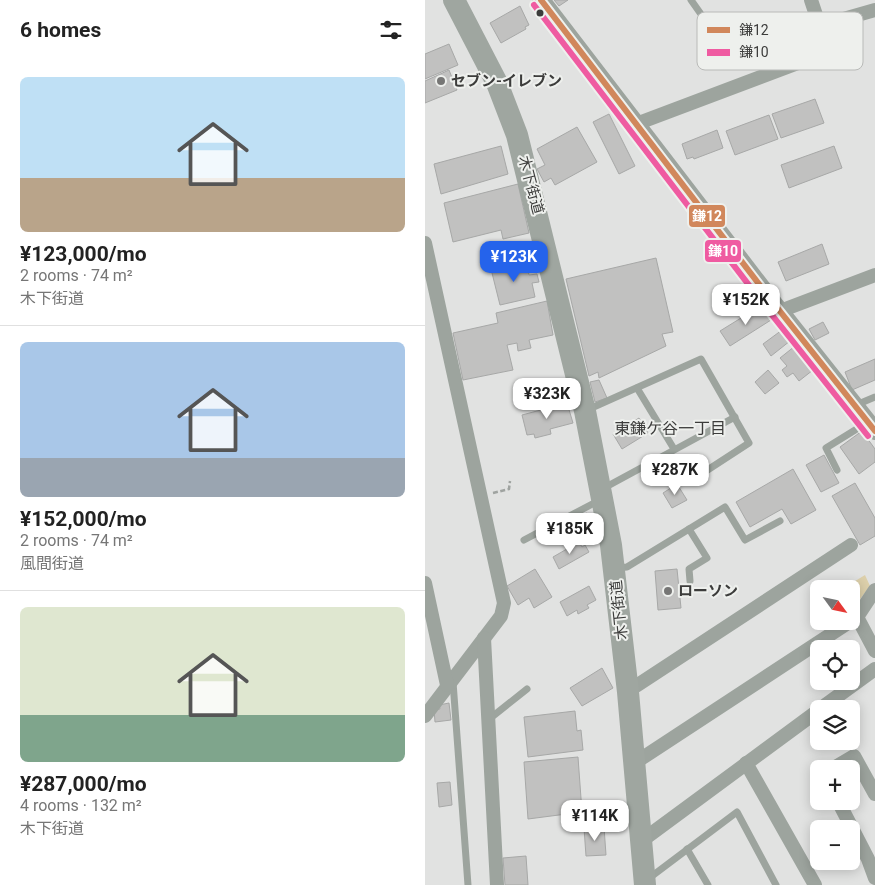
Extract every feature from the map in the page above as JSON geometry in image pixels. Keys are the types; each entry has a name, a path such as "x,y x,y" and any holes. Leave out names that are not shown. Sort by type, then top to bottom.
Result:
{"main road":[{"name":"木下街道","path":"454,0 497,83 517,135 585,411 602,494 614,569 644,883"}],"street":[{"path":"541,0 584,53 636,124 872,427"},
{"path":"811,0 815,12"},
{"path":"859,12 873,7"},
{"path":"636,124 779,70"},
{"path":"425,243 504,603 501,616 449,681 425,716"},
{"path":"782,313 788,308 875,275"},
{"path":"626,685 636,686 851,545"},
{"path":"425,583 449,681"},
{"path":"860,610 875,590"},
{"path":"633,764 838,630"},
{"path":"860,630 875,651"},
{"path":"484,638 497,885"},
{"path":"832,700 875,669"},
{"path":"641,842 810,716"},
{"path":"746,763 815,885"},
{"path":"860,767 875,794"},
{"path":"843,810 868,859 875,878"}],"lane":[{"path":"691,0 699,12"},
{"path":"585,411 701,359 749,443 706,472"},
{"path":"637,388 674,449"},
{"path":"855,405 875,397"},
{"path":"524,540 674,449 735,417"},
{"path":"837,470 826,448 872,427"},
{"path":"614,569 627,567 725,506 745,540 779,521"},
{"path":"689,529 707,558 689,569 690,580"},
{"path":"449,681 468,885"},
{"path":"488,720 527,689"},
{"path":"644,883 737,812 776,885"},
{"path":"687,849 707,885"}],"path":[{"path":"482,496 509,488 509,481"}],"shaded area":[{"path":"865,575 870,586 860,599 860,580 857,580"}],"building":[{"path":"554,0 568,0 559,6"},
{"path":"520,6 529,25 525,27 526,29 501,43 490,23"},
{"path":"449,44 458,65 425,79 425,54"},
{"path":"449,70 457,90 425,103 425,81"},
{"path":"815,99 824,123 781,138 772,114"},
{"path":"609,114 635,166 619,174 593,122"},
{"path":"769,115 778,139 735,155 726,131"},
{"path":"577,127 597,162 555,185 551,178 544,182 537,169 545,165 537,149"},
{"path":"717,130 723,148 694,159 693,157 687,159 682,144"},
{"path":"501,146 508,174 441,194 434,164"},
{"path":"834,146 842,168 789,188 781,165"},
{"path":"518,184 529,233 503,239 501,230 453,242 444,203"},
{"path":"822,244 829,264 786,281 778,262"},
{"path":"656,258 673,332 662,334 666,346 599,378 598,372 589,376 566,279"},
{"path":"526,260 529,275 537,274 539,282 532,283 535,297 500,305 491,269"},
{"path":"547,301 553,335 529,340 531,348 518,351 517,343 507,345 513,370 463,380 453,333 498,323 496,313"},
{"path":"762,305 771,320 730,346 720,331"},
{"path":"823,322 829,333 815,340 809,329"},
{"path":"782,330 790,341 771,356 763,344"},
{"path":"795,346 813,370 799,381 793,373 787,377 782,370 787,366 780,358"},
{"path":"875,359 875,380 852,390 845,372"},
{"path":"768,370 779,383 765,394 755,382"},
{"path":"599,380 607,398 595,402 590,382"},
{"path":"567,403 573,423 550,429 551,434 535,438 534,434 527,435 522,415"},
{"path":"639,418 648,433 622,449 613,434"},
{"path":"862,431 875,449 875,462 859,474 840,447"},
{"path":"824,455 839,483 821,492 806,465"},
{"path":"793,469 816,510 791,524 782,509 750,527 736,502"},
{"path":"855,483 875,518 875,536 860,545 832,496"},
{"path":"677,484 687,500 672,508 663,493"},
{"path":"587,513 595,529 570,543 561,527"},
{"path":"579,542 582,547 585,545 589,552 559,569 553,557"},
{"path":"535,569 552,597 534,608 529,598 518,605 507,586"},
{"path":"677,569 681,608 658,610 655,571"},
{"path":"589,586 596,600 587,605 589,608 578,614 577,610 567,616 560,602"},
{"path":"602,668 613,688 582,706 570,688"},
{"path":"449,703 451,720 435,722 434,710 440,709 439,705"},
{"path":"575,711 577,731 581,730 583,750 528,757 524,717"},
{"path":"578,757 582,812 528,819 524,762"},
{"path":"450,782 452,805 439,807 437,783"},
{"path":"604,827 606,855 586,856 584,828"},
{"path":"526,856 528,885 505,885 503,858"}],"transit line":[{"name":"鎌12","path":"541,0 775,305 875,431"},
{"name":"鎌10","path":"534,5 768,310 868,436"}],"place":[{"name":"セブン-イレブン","path":"441,81"},
{"name":"ローソン","path":"668,591"}],"district":[{"name":"東鎌ケ谷一丁目","path":"670,428"}]}
